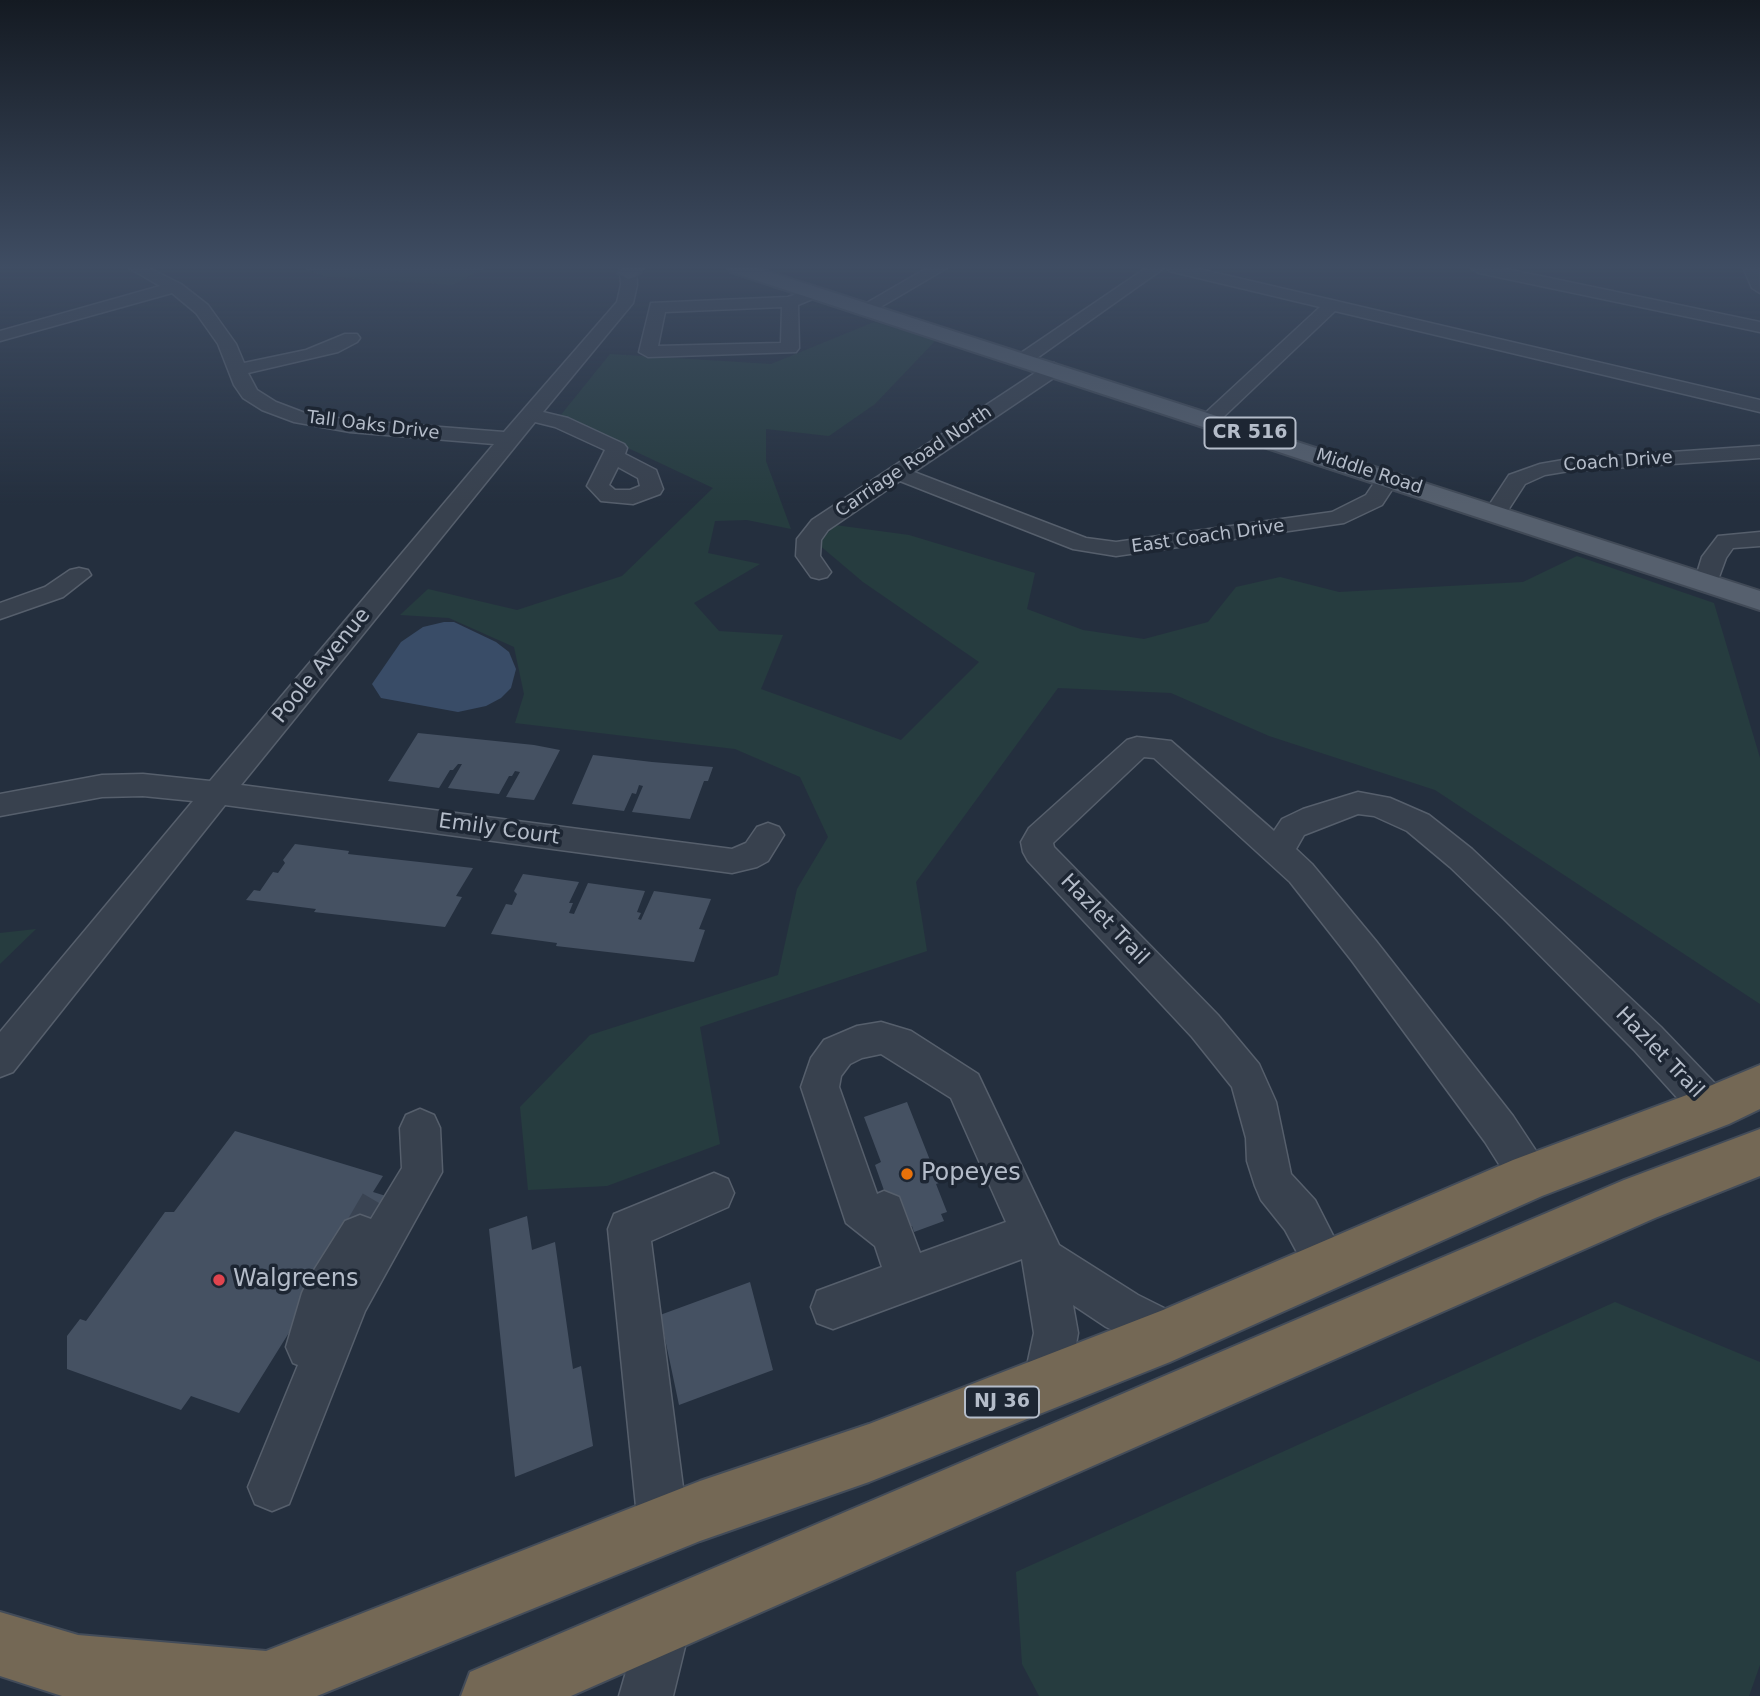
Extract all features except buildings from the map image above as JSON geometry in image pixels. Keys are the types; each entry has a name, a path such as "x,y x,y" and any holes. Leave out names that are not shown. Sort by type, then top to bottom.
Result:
{"highway":[{"name":"NJ 36","path":"251,1689 663,1526 869,1453 1170,1335 1530,1177 1736,1097"},
{"path":"494,1696 1642,1198 1760,1152"},
{"path":"0,1644 78,1668 251,1689"}],"main road":[{"name":"Middle Road","path":"987,347 1760,601"}],"street":[{"name":"Tall Oaks Drive","path":"228,347 243,385 262,403 301,418 350,426 509,439"},
{"path":"236,370 334,347"},
{"name":"Poole Avenue","path":"0,1060 77,962 220,793 360,617 588,347"},
{"path":"649,347 648,352 790,347"},
{"path":"1024,359 1041,347"},
{"path":"1209,420 1287,347"},
{"path":"1511,347 1760,406"},
{"name":"Carriage Road North","path":"819,572 808,556 811,535 820,525 1054,369"},
{"path":"530,415 561,422 617,448 613,456"},
{"name":"Coach Drive","path":"1495,513 1517,480 1540,470 1569,465 1760,452"},
{"name":"East Coach Drive","path":"899,473 1081,544 1116,549 1336,518 1374,500 1388,479"},
{"path":"1706,583 1714,556 1726,541 1760,539"},
{"path":"0,611 54,592 79,575"},
{"name":"Hazlet Trail","path":"1328,1267 1300,1215 1275,1186 1266,1161 1266,1138 1257,1102 1246,1076 1205,1026 1039,852 1037,842 1040,836 1137,747 1161,748 1301,873 1364,951 1499,1129 1530,1177"},
{"name":"Emily Court","path":"0,805 102,786 143,785 732,861 746,859 757,852 768,835"},
{"name":"Hazlet Trail","path":"1278,852 1293,827 1314,817 1358,803 1379,806 1418,823 1516,909 1648,1039 1736,1097"},
{"path":"908,1279 841,1095 840,1080 843,1072 859,1058 887,1057 957,1099 972,1101 1038,1247 1056,1333 1046,1384"},
{"path":"360,1236 324,1293 272,1487 348,1298 422,1172 420,1128 384,1195"},
{"path":"663,1526 629,1229 714,1193"},
{"path":"833,1307 908,1279 1038,1247"},
{"path":"1038,1247 1122,1311 1170,1335"},
{"path":"646,1696 665,1622"}],"green space":[{"path":"812,347 929,347 875,404 829,436 766,429 766,461 791,529 747,520 715,521 708,553 760,564 694,603 719,631 783,635 761,689 901,740 979,662 863,582 818,544 835,525 909,535 1035,573 1027,609 1083,630 1144,639 1208,622 1236,587 1280,577 1339,592 1523,582 1577,556 1714,603 1760,758 1760,1004 1435,790 1269,736 1171,693 1058,688 916,882 927,951 700,1027 720,1144 607,1186 528,1190 520,1107 590,1035 778,975 797,889 828,837 800,777 735,749 515,723 524,694 514,647 449,618 400,615 428,589 517,610 622,576 713,488 560,416 610,354 771,364"},
{"path":"36,929 0,964 0,933"},
{"path":"1615,1302 1760,1362 1760,1665 1749,1696 1039,1696 1022,1664 1016,1572"}],"water":[{"path":"454,622 496,642 509,652 516,669 511,688 501,698 486,706 458,712 381,698 372,684 401,642 423,627"}],"tunnel":[{"path":"360,1236 384,1195"}],"place":[{"name":"Popeyes","path":"907,1174"},
{"name":"Walgreens","path":"219,1280"}]}
